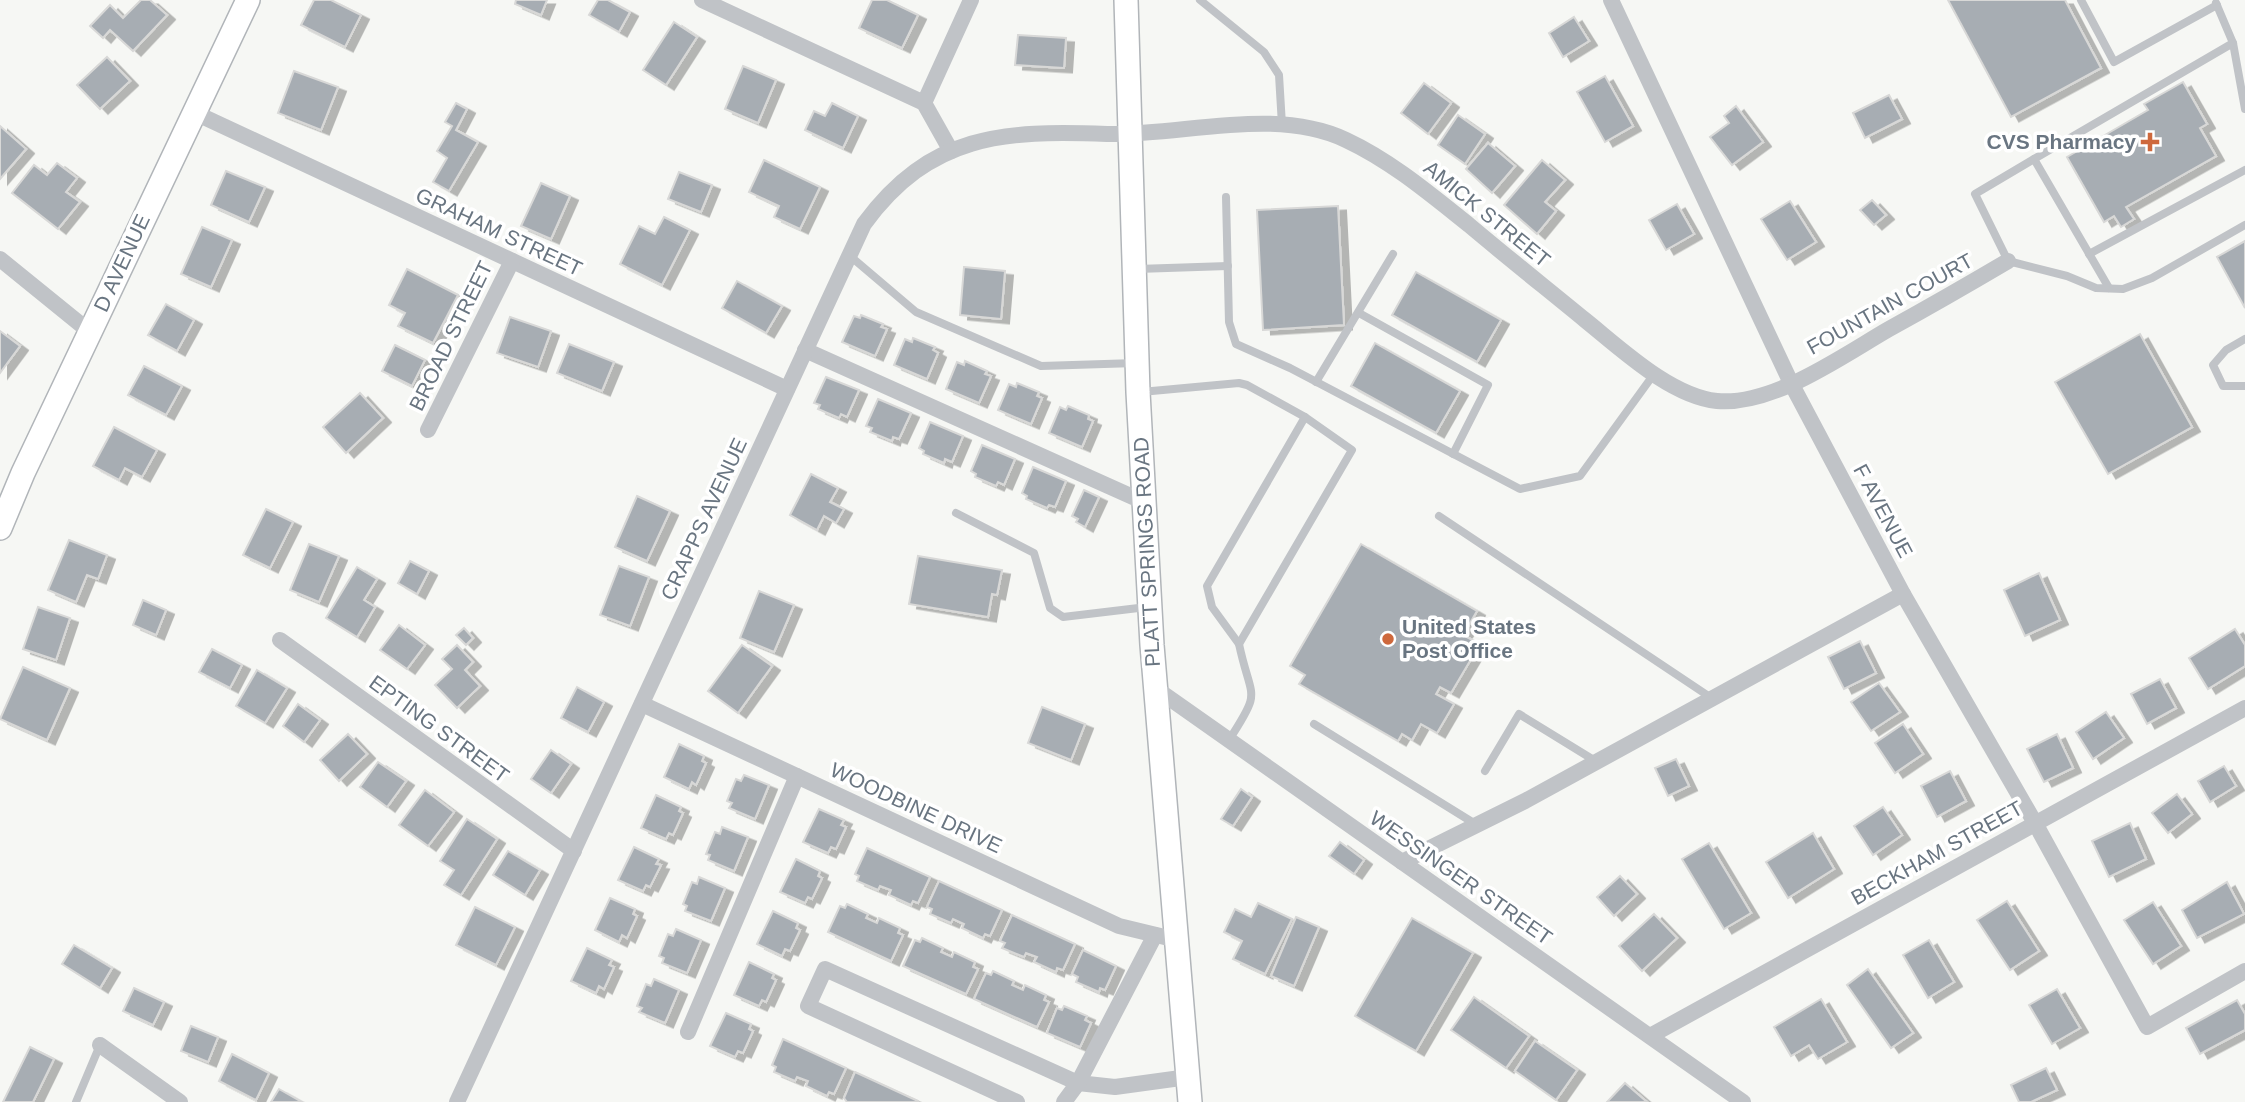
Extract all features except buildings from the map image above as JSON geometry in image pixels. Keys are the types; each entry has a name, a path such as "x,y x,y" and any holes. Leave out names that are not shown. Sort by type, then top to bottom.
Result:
{"main road":[{"name":"D AVENUE","path":"0,528 5,501 90,332 248,0"},
{"name":"PLATT SPRINGS ROAD","path":"1126,0 1138,392 1166,937 1190,1102"}],"street":[{"path":"702,0 923,103 951,151"},
{"path":"923,103 971,0"},
{"name":"F AVENUE","path":"1611,0 1791,383 1903,593 2035,822 2147,1027 2245,971"},
{"name":"GRAHAM STREET","path":"193,112 787,389"},
{"name":"AMICK STREET","path":"1130,135 1200,127 1282,125 1310,128 1345,139 1417,183 1654,373 1691,393 1715,401 1740,400 1791,383"},
{"name":"CRAPPS AVENUE","path":"457,1102 864,224 900,181 951,151 986,139 1039,131 1130,135"},
{"path":"0,259 90,332"},
{"name":"BROAD STREET","path":"428,430 512,261"},
{"name":"FOUNTAIN COURT","path":"1791,383 2008,261"},
{"path":"805,350 1144,502"},
{"path":"1402,862 1597,762 1903,593"},
{"name":"EPTING STREET","path":"280,640 573,851"},
{"name":"WESSINGER STREET","path":"1155,688 1743,1102"},
{"name":"WOODBINE DRIVE","path":"642,704 1119,926 1166,937"},
{"name":"BECKHAM STREET","path":"1650,1036 2245,708"},
{"path":"688,1032 797,776"},
{"path":"1064,1102 1166,937"},
{"path":"1017,1102 808,1006 825,969 1078,1083 1115,1087 1188,1077"},
{"path":"100,1045 180,1102"}],"lane":[{"path":"1200,0 1264,52 1279,75 1282,125"},
{"path":"2081,0 2114,62 2216,2 2233,43 2245,108"},
{"path":"2233,43 1975,194 2008,261 2067,276 2096,288 2123,289 2152,278 2245,225"},
{"path":"2034,159 2109,288"},
{"path":"2089,254 2245,170"},
{"path":"1226,197 1229,322 1236,344 1316,382 1520,489 1580,476 1654,373"},
{"path":"1316,382 1393,254"},
{"path":"849,256 916,312 1041,366 1137,363"},
{"path":"1134,269 1228,266"},
{"path":"1359,313 1488,385 1453,453"},
{"path":"2245,339 2226,350 2213,365 2223,386 2245,386"},
{"path":"1138,392 1239,383 1305,417 1349,447 1351,455 1239,645"},
{"path":"1229,740 1251,706 1254,695 1239,645 1212,607 1208,586 1305,417"},
{"path":"956,513 1034,553 1050,608 1063,617 1150,607"},
{"path":"1439,516 1713,699"},
{"path":"1485,771 1519,714 1597,762"},
{"path":"1314,724 1477,825"},
{"path":"76,1102 100,1045"}],"place":[{"name":"CVS Pharmacy","path":"2150,142"},
{"name":"United States Post Office","path":"1388,639"}]}
